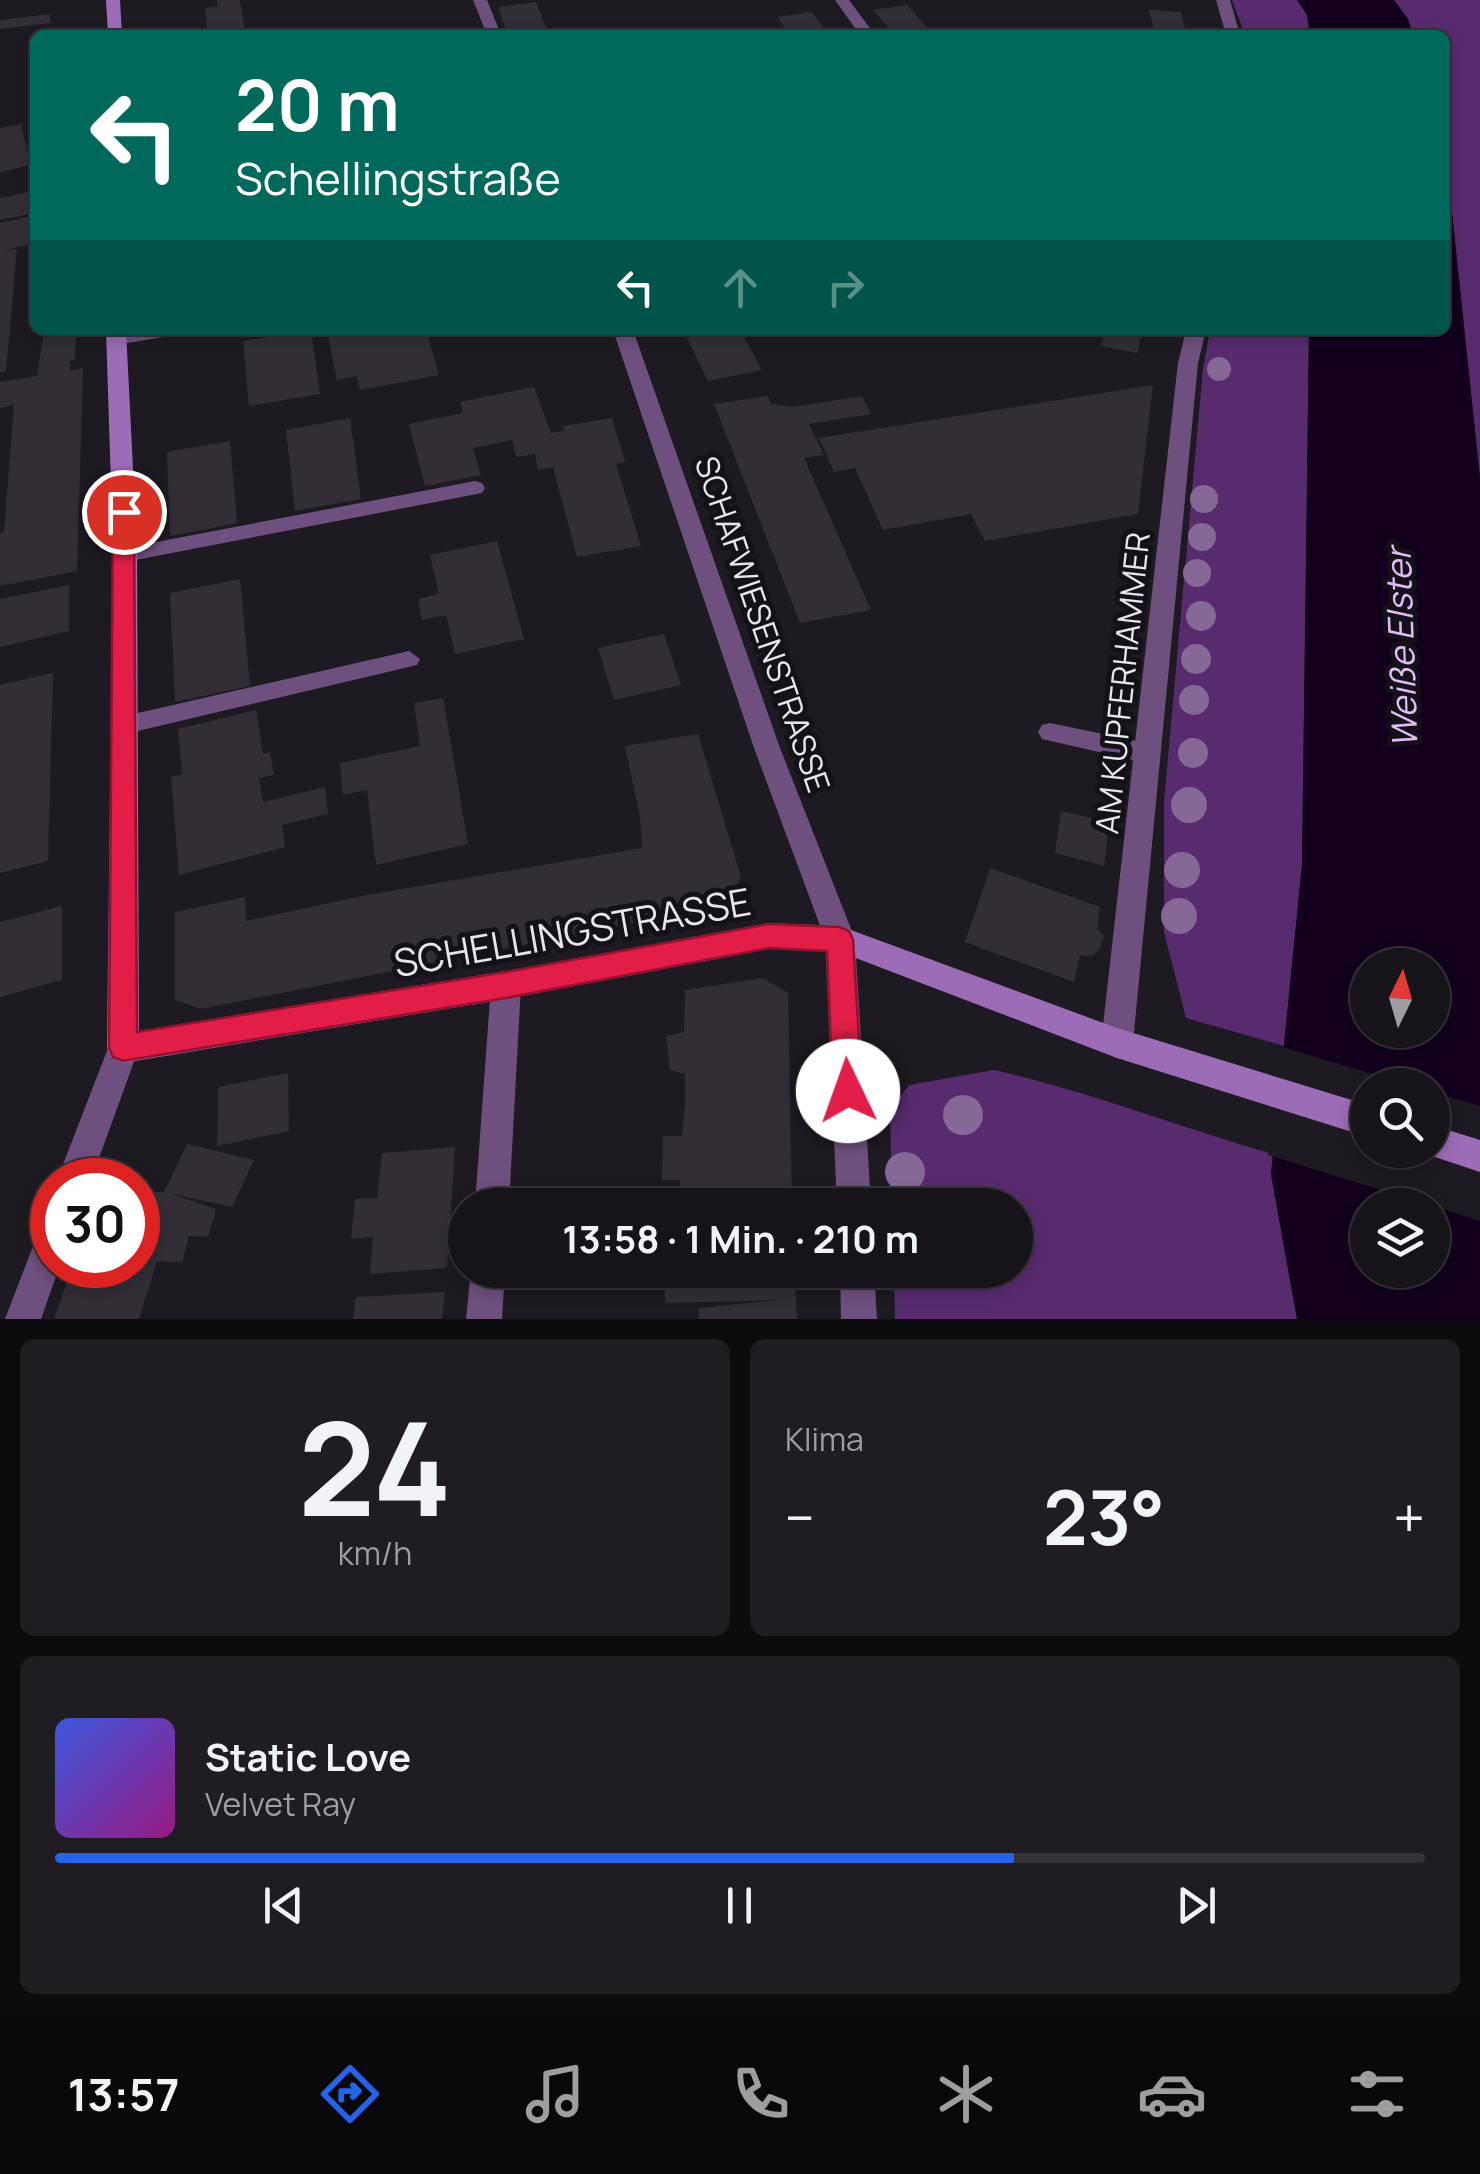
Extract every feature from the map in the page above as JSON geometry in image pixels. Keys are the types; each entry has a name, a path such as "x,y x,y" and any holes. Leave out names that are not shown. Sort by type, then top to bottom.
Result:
{"main road":[{"path":"113,0 115,30"},
{"path":"116,335 125,555 123,1048"},
{"name":"SCHELLINGSTRASSE","path":"123,1048 506,985 769,936 840,939 1117,1043 1350,1115"},
{"path":"1450,1147 1480,1156"}],"street":[{"path":"480,0 492,30"},
{"path":"842,0 864,30"},
{"path":"1222,0 1231,30"},
{"name":"SCHAFWIESENSTRASSE","path":"626,335 767,748 840,939 853,1188"},
{"name":"AM KUPFERHAMMER","path":"1117,1043 1188,363 1195,335"},
{"path":"493,1188 506,985"},
{"path":"82,1158 123,1048"},
{"path":"23,1319 34,1288"},
{"path":"484,1319 487,1288"},
{"path":"858,1288 860,1319"}],"lane":[{"path":"125,555 475,488"},
{"path":"125,725 409,659"},
{"path":"1050,732 1148,753"}],"shaded area":[{"path":"1232,0 1297,0 1307,15 1309,30 1243,30"},
{"path":"1394,0 1480,0 1480,478 1450,194 1450,30 1411,30"},
{"path":"1209,335 1309,335 1302,865 1284,1046 1186,1018 1164,932 1164,802"},
{"path":"994,1070 1273,1154 1271,1174 1297,1319 895,1319 894,1288 1033,1288 1033,1188 892,1188 890,1109 909,1085"}],"water":[{"path":"1297,0 1394,0 1411,30 1309,30 1307,15"},
{"name":"Weiße Elster","path":"1450,194 1480,478 1480,1319 1297,1319 1271,1174 1302,865 1309,335 1450,335"}],"pier":[{"path":"1279,1046 1353,1068 1350,1168 1450,1168 1450,1097 1480,1106 1480,1221 1450,1212 1450,1188 1374,1188 1268,1155"}],"building":[{"path":"217,0 240,0 245,30 207,30 205,8 218,6"},
{"path":"536,2 547,30 506,30 498,7"},
{"path":"907,5 930,30 891,30 873,10"},
{"path":"1149,10 1181,12 1186,30 1154,30"},
{"path":"812,12 825,30 786,30 777,17"},
{"path":"50,14 50,23 0,29 0,20"},
{"path":"21,124 30,165 0,172 0,128"},
{"path":"29,192 30,214 0,220 0,198"},
{"path":"30,216 30,244 4,250 17,249 6,371 0,372 0,223"},
{"path":"76,335 75,360 70,361 70,371 83,368 77,571 0,586 0,533 4,532 14,405 0,408 0,382 37,376 43,338"},
{"path":"312,335 320,394 249,406 243,341"},
{"path":"328,335 427,335 439,375 360,390 357,376 337,380"},
{"path":"685,335 743,335 762,370 708,381"},
{"path":"1104,335 1142,335 1137,353 1101,346"},
{"path":"1153,385 1138,514 985,541 971,514 883,530 855,468 834,472 819,438"},
{"path":"534,387 551,433 564,431 563,426 612,418 625,462 616,464 641,546 577,557 553,467 538,470 535,454 516,457 512,440 473,448 481,475 425,486 409,424 463,413 460,402"},
{"path":"768,396 771,404 793,407 862,396 871,414 809,424 824,455 804,458 871,610 800,623 714,404"},
{"path":"350,418 361,499 295,511 286,430"},
{"path":"230,441 237,523 170,536 167,452"},
{"path":"497,541 524,639 455,654 446,615 422,620 418,599 439,594 430,555"},
{"path":"240,579 250,686 175,702 170,593"},
{"path":"69,585 69,631 0,647 0,599"},
{"path":"664,634 681,685 614,700 598,648"},
{"path":"53,673 48,861 0,873 0,685"},
{"path":"443,698 468,844 376,865 367,790 343,795 340,763 420,746 414,703"},
{"path":"256,710 263,754 270,752 274,775 259,778 263,802 325,787 328,814 282,825 285,847 179,875 171,777 182,774 178,729"},
{"path":"698,734 741,877 729,904 201,1009 175,1000 175,912 245,897 246,921 367,895 642,848 640,817 625,746"},
{"path":"1061,811 1109,822 1104,866 1055,853"},
{"path":"990,868 1100,907 1097,928 1104,936 1100,948 1093,956 1080,955 1074,982 965,942"},
{"path":"62,906 62,980 0,997 0,922"},
{"path":"763,978 788,993 792,1188 680,1188 680,1180 662,1180 663,1136 682,1136 685,1074 670,1070 666,1036 684,1032 685,990"},
{"path":"288,1073 289,1131 217,1146 218,1087"},
{"path":"187,1144 254,1160 232,1207 168,1193 216,1209 208,1237 189,1236 182,1262 160,1261 160,1192 164,1192"},
{"path":"455,1147 452,1188 448,1188 447,1268 370,1274 373,1237 351,1239 355,1199 377,1198 382,1153"},
{"path":"65,1288 149,1288 139,1319 54,1319"},
{"path":"665,1288 795,1288 797,1319 699,1319 699,1308 779,1300 665,1303"},
{"path":"445,1292 442,1319 353,1319 356,1297"}],"route":[{"path":"124,512 123,1048 506,985 769,936 840,939 848,1091"}]}
